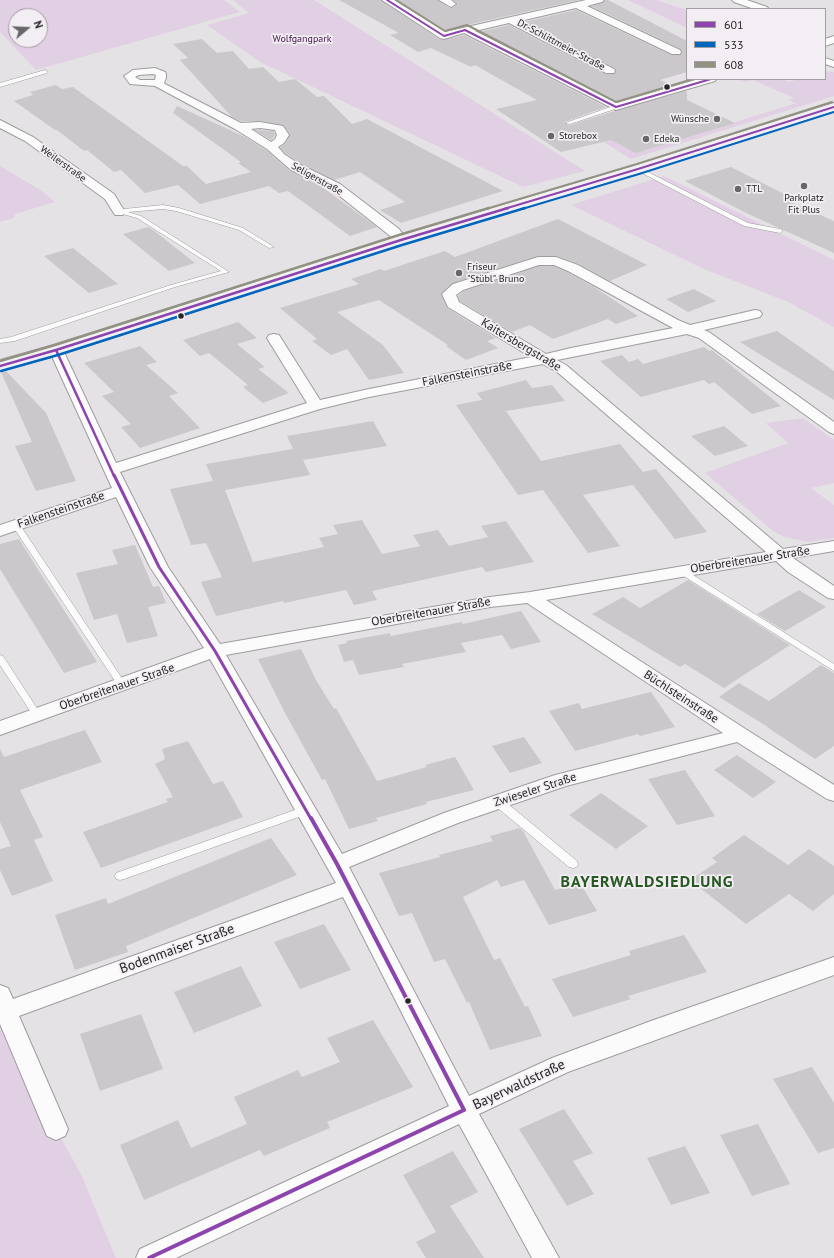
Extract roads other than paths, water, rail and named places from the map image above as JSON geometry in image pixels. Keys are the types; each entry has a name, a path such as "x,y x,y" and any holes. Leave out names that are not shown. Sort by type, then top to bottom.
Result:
{"main road":[{"path":"0,366 56,350 401,240 638,169 834,107"}],"street":[{"name":"Dr.-Schlittmeier-Straße","path":"387,0 444,36 599,0"},
{"path":"737,0 761,8"},
{"path":"578,5 676,52"},
{"name":"Dr.-Schlittmeier-Straße","path":"512,20 610,71"},
{"path":"465,30 616,107 708,80"},
{"name":"Seligerstraße","path":"158,83 177,96 239,127 259,141 271,147 295,167 336,187 394,232 401,240"},
{"name":"Weilerstraße","path":"0,123 29,139 110,197 119,212"},
{"path":"239,127 260,125 279,128 283,135 280,141 271,147"},
{"name":"Kaitersbergstraße","path":"689,329 673,323 573,268 556,261 538,261 458,287 449,294 453,304 516,344 561,368 781,555 794,568 834,594"},
{"name":"Falkensteinstraße","path":"111,470 316,405 369,393 545,359 571,352 689,329 755,314"},
{"path":"689,329 704,335 834,429"},
{"path":"274,338 316,405"},
{"path":"56,350 111,470 159,567 215,651 337,864 464,1110 546,1258"},
{"name":"Falkensteinstraße","path":"0,531 121,490"},
{"name":"Oberbreitenauer Straße","path":"0,728 215,651 490,602 530,597 834,546"},
{"name":"Büchlsteinstraße","path":"530,597 740,735 834,794"},
{"name":"Zwieseler Straße","path":"337,864 452,818 562,780 740,735"},
{"name":"Bodenmaiser Straße","path":"56,1129 3,1003 348,887"},
{"name":"Bayerwaldstraße","path":"149,1258 560,1065 834,966"}],"lane":[{"path":"0,85 45,72"},
{"path":"568,123 616,107"},
{"path":"638,169 746,225 780,231"},
{"path":"119,212 157,207 177,209 241,228 271,246"},
{"path":"0,341 12,339 173,286 226,272 139,217 119,212"},
{"path":"16,525 122,685"},
{"path":"682,571 834,668"},
{"path":"0,658 37,715"},
{"path":"498,802 573,864"},
{"path":"120,876 306,810"}],"place":[{"name":"Wünsche","path":"717,119"},
{"name":"Storebox","path":"551,136"},
{"name":"Edeka","path":"646,139"},
{"name":"Parkplatz Fit Plus","path":"804,186"},
{"name":"TTL","path":"738,189"},
{"name":"Friseur \"Stübl\" Bruno","path":"459,273"}],"district":[{"name":"BAYERWALDSIEDLUNG","path":"647,882"}],"park label":[{"name":"Wolfgangpark","path":"302,39"}]}
